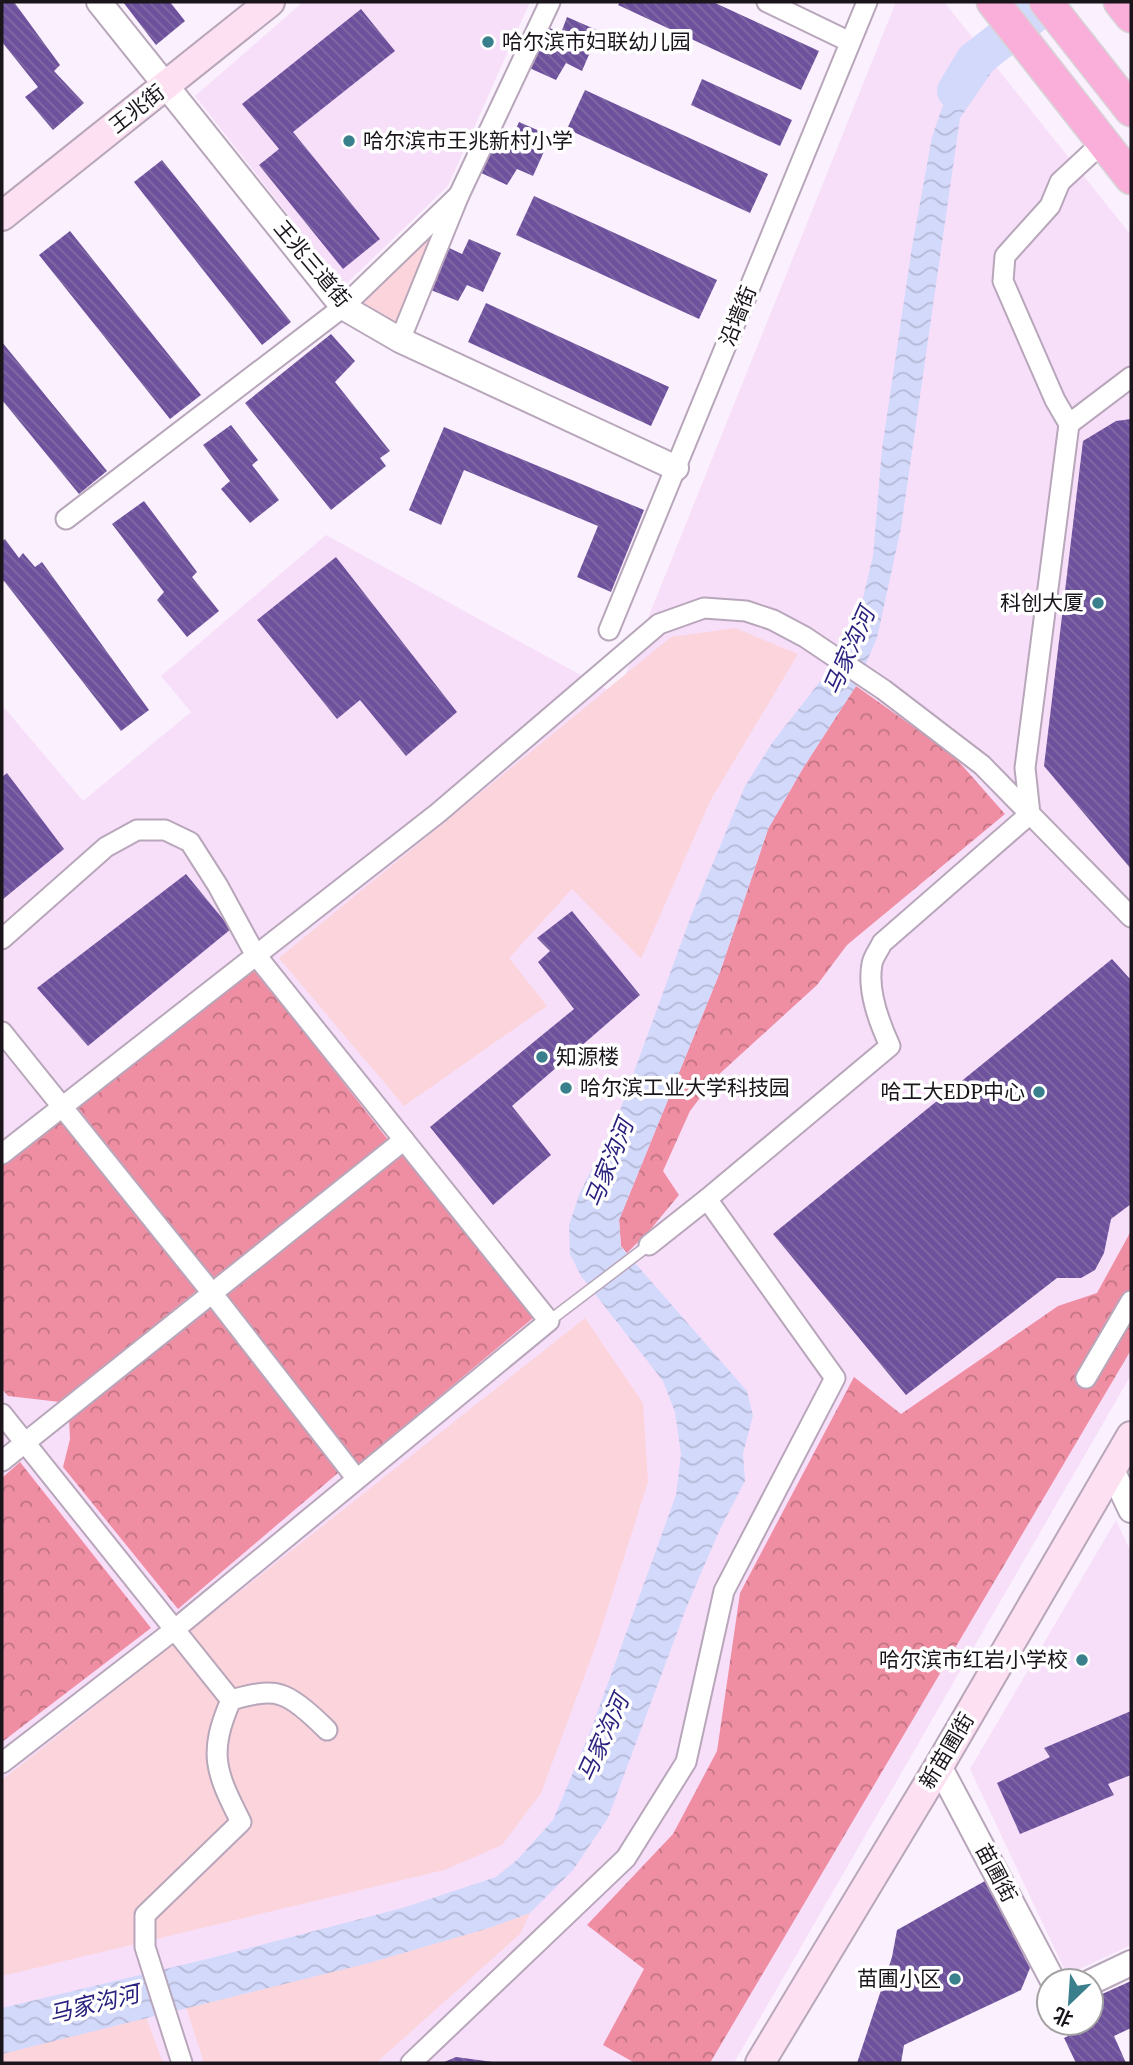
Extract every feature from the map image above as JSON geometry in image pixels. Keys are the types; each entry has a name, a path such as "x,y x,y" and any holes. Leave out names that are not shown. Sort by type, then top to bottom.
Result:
{"highway":[{"path":"993,2 1131,178"},
{"path":"1046,2 1131,110"},
{"path":"1120,2 1131,16"}],"main road":[{"name":"王兆街","path":"2,216 270,2"},
{"name":"新苗圃街","path":"780,2063 942,1772 1120,1469 1131,1436"},
{"name":"新苗圃街","path":"760,2063 942,1772"}],"street":[{"name":"王兆三道街","path":"99,2 343,307 400,340 676,468"},
{"path":"400,340 459,195 550,2"},
{"path":"767,2 850,42"},
{"name":"沿墙街","path":"609,630 867,2"},
{"path":"1030,814 1026,768 1069,424 1055,400 1003,281 1005,256 1049,206 1060,182 1103,142"},
{"path":"66,519 343,307 459,195"},
{"path":"1069,424 1131,377"},
{"path":"2,1154 438,813 659,624 704,608 746,611 773,620 806,637 884,690 982,765 1131,917"},
{"path":"649,1245 890,1046 879,1022 872,985 872,962 883,943 1030,814"},
{"path":"2,939 106,847 137,830 165,830 190,842 218,886 255,954 549,1321 174,1629 2,1763"},
{"path":"2,1032 212,1293 356,1478"},
{"path":"2,1461 404,1140"},
{"path":"411,2063 626,1858 686,1762 724,1591 835,1378 707,1199"},
{"path":"1086,1378 1131,1301"},
{"path":"2,1414 231,1700"},
{"path":"1120,1469 1131,1510"},
{"path":"231,1700 250,1695 282,1695 315,1718 327,1730"},
{"path":"182,2063 145,1947 145,1915 241,1822 219,1772 216,1748 219,1728 231,1700"},
{"name":"苗圃街","path":"942,1772 1046,1967"},
{"path":"1105,1975 1131,1963"}],"lane":[{"path":"549,1321 649,1245"}],"shaded area":[{"name":"哈尔滨市王兆新村小学","path":"303,2 530,2 448,186 344,286 195,96"},
{"name":"哈尔滨工业大学科技园","path":"896,2 944,2 1131,235 1131,1375 734,2063 2,2063 2,705 83,801 191,712 161,676 326,535 617,695"},
{"path":"441,223 397,332 343,307"},
{"path":"735,628 798,654 710,801 641,959 572,889 509,958 547,1006 404,1106 279,958 671,637"},
{"path":"585,1318 643,1403 648,1482 596,1645 541,1793 502,1845 444,1870 2,1976 2,1780"},
{"name":"哈尔滨市红岩小学校","path":"1116,1520 1131,1552 1131,1945 1084,1967 1063,1967 970,1769"},
{"path":"530,1913 520,1934 376,2063 204,2063 186,2007 489,1928"},
{"path":"146,2017 163,2063 2,2063 2,2052"}],"green space":[{"path":"856,686 952,754 1005,814 847,945 817,985 715,1078 690,1111 663,1171 679,1195 627,1253 621,1246 619,1220 720,972 768,829 803,768"},
{"path":"253,967 389,1141 213,1282 78,1108"},
{"path":"63,1119 199,1289 60,1402 8,1396 2,1389 2,1165"},
{"path":"401,1153 533,1318 357,1466 223,1294"},
{"path":"1131,1231 1131,1350 710,2063 635,2063 603,2045 644,1969 587,1925 673,1834 717,1751 740,1593 854,1377 901,1414 1058,1306 1097,1293"},
{"path":"211,1304 338,1473 178,1609 63,1467 70,1439 69,1417"},
{"path":"20,1462 151,1628 2,1742 2,1478"}],"water":[{"path":"979,41 998,63 960,118 901,528 877,638 856,686 803,768 768,829 720,972 619,1220 621,1247 747,1391 753,1416 743,1453 745,1481 720,1529 687,1606 608,1818 573,1870 530,1913 489,1928 369,1963 2,2054 2,2008 211,1958 406,1907 496,1877 518,1859 553,1820 591,1730 676,1495 681,1454 675,1412 663,1381 581,1276 570,1254 569,1225 579,1195 619,1113 691,916 745,786 772,743 822,679 861,606 873,556 882,449 912,247 932,137 948,91"}],"building":[{"path":"2,2 14,2 60,65 54,71 84,103 53,130 25,97 38,87 2,42"},
{"path":"123,2 170,2 185,21 156,45"},
{"path":"620,2 713,2 819,51 801,90 618,5"},
{"path":"361,9 395,51 293,132 380,239 343,269 259,165 279,149 242,104"},
{"path":"567,17 599,31 582,71 566,63 556,80 525,66 543,25 561,33"},
{"path":"702,79 792,120 780,146 691,105"},
{"path":"585,90 768,174 750,213 567,129"},
{"path":"519,122 551,136 533,176 517,169 507,185 477,171 495,130 512,138"},
{"path":"162,160 291,322 262,345 134,182"},
{"path":"534,196 717,280 699,319 516,235"},
{"path":"70,231 201,395 170,419 39,255"},
{"path":"469,239 501,253 483,292 467,285 458,301 426,288 445,246 462,254"},
{"path":"486,303 669,387 651,426 468,342"},
{"path":"331,334 355,361 335,382 390,451 380,458 386,466 331,510 245,403"},
{"path":"2,342 107,471 79,494 2,400"},
{"name":"科创大厦","path":"1131,419 1131,869 1044,766 1083,441 1116,421"},
{"path":"231,425 258,460 252,465 279,500 250,523 221,489 230,481 203,445"},
{"path":"444,427 644,510 611,592 577,577 598,526 464,470 441,525 409,510"},
{"path":"144,501 197,572 192,577 219,611 187,637 157,600 164,592 112,524"},
{"path":"5,539 19,558 23,553 35,567 42,562 149,710 121,731 4,581 2,583 2,541"},
{"path":"336,557 457,712 406,756 360,700 337,719 257,620"},
{"path":"7,773 64,849 2,900 2,777"},
{"path":"186,874 231,929 88,1046 37,988"},
{"name":"知源楼","path":"572,911 640,995 512,1106 551,1155 493,1205 430,1127 574,1009 538,962 550,951 537,938"},
{"name":"哈工大EDP中心","path":"1112,959 1131,980 1131,1204 1111,1219 1104,1253 1095,1270 1081,1278 1057,1278 906,1395 773,1234"},
{"path":"1131,1711 1131,1775 1108,1784 1114,1795 1020,1834 997,1783 1050,1757 1044,1748"},
{"name":"苗圃小区","path":"985,1881 1030,1968 1021,1990 904,2045 901,2063 857,2063 892,1957 897,1930"},
{"path":"1131,1981 1131,2028 1114,2036 1126,2063 1076,2063 1064,2038 1105,2037 1105,1993"},
{"path":"456,2057 493,2062 493,2063 442,2063"}],"waterway":[{"name":"马家沟河","path":"956,91 974,61 1049,2"}],"place":[{"name":"哈尔滨市妇联幼儿园","path":"488,42"},
{"name":"哈尔滨市王兆新村小学","path":"349,141"},
{"name":"科创大厦","path":"1098,603"},
{"name":"知源楼","path":"542,1057"},
{"name":"哈尔滨工业大学科技园","path":"566,1088"},
{"name":"哈工大EDP中心","path":"1039,1092"},
{"name":"哈尔滨市红岩小学校","path":"1082,1660"},
{"name":"苗圃小区","path":"955,1979"}]}
